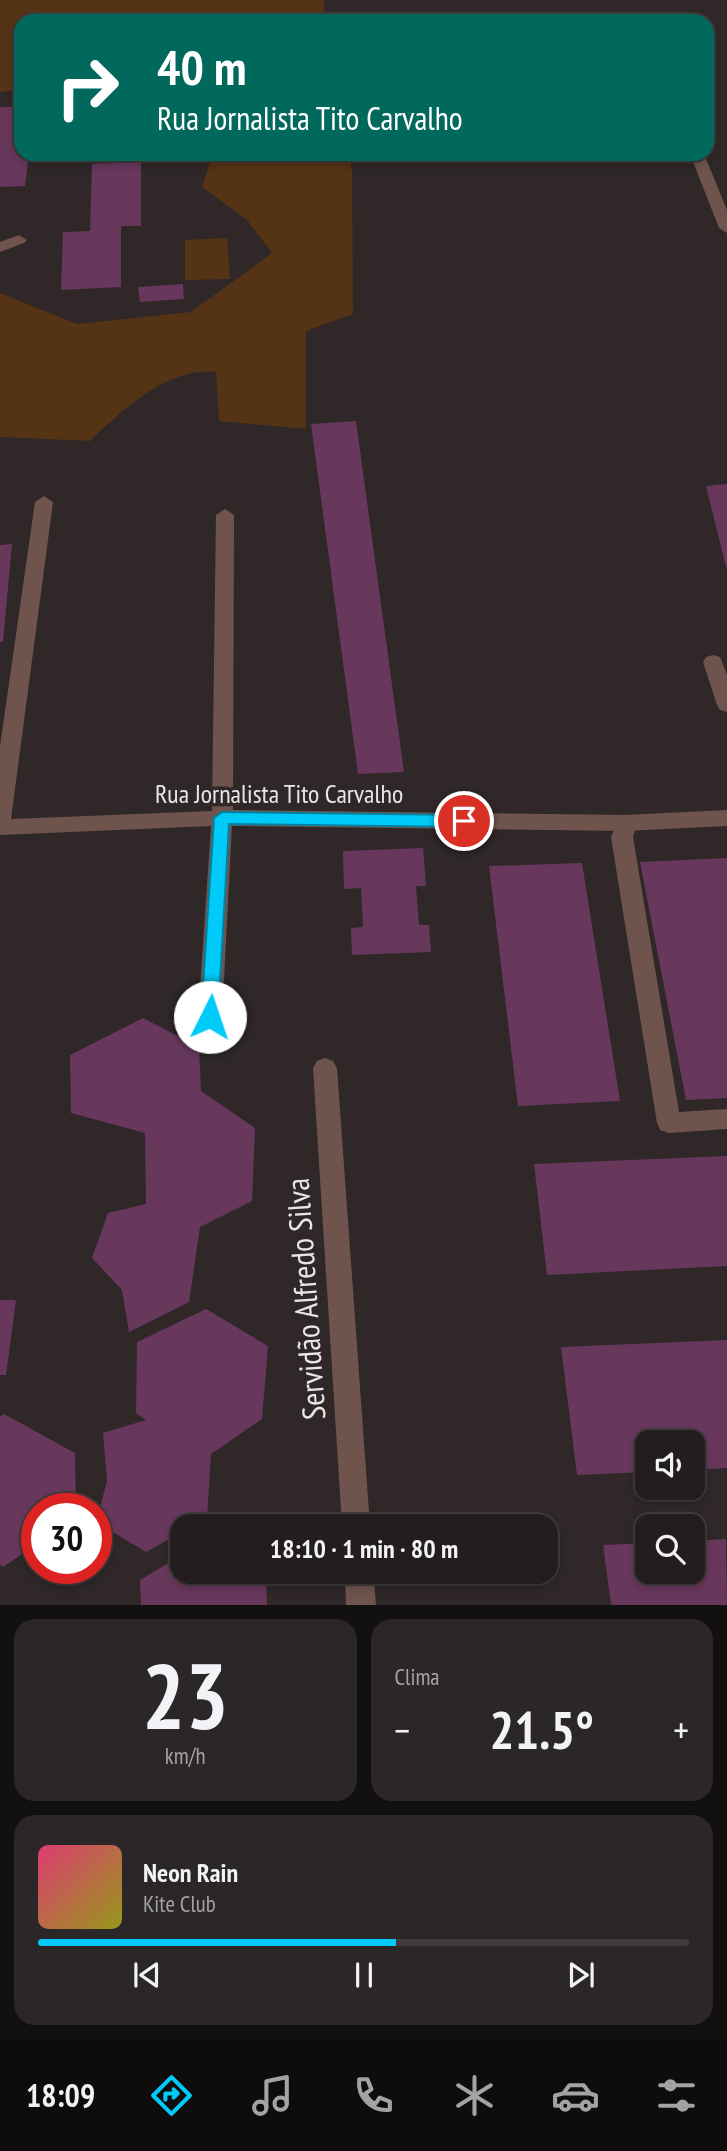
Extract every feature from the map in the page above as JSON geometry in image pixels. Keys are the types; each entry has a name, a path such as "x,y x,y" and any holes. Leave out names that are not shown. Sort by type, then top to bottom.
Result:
{"street":[{"path":"700,161 727,228"},
{"path":"0,247 19,240"},
{"path":"0,820 44,502"},
{"path":"210,1017 222,818 225,515"},
{"path":"713,662 727,705"},
{"name":"Rua Jornalista Tito Carvalho","path":"0,827 222,818 626,823 727,818"},
{"path":"626,823 622,837 669,1123 727,1119"},
{"name":"Servidão Alfredo Silva","path":"325,1068 355,1514"},
{"path":"360,1584 361,1605"}],"shaded area":[{"path":"0,0 324,0 325,14 14,14 14,91 0,92"},
{"path":"211,161 350,161 353,314 306,331 306,429 219,421 216,372 198,372 163,383 147,393 90,441 0,437 0,293 77,324 191,312 272,253 247,220 202,187"},
{"path":"227,238 230,279 185,280 185,240"}],"building":[{"path":"0,107 14,107 14,161 28,161 25,186 0,187"},
{"path":"141,162 141,226 121,226 121,287 61,290 63,232 90,231 92,164"},
{"path":"183,284 184,299 140,302 138,287"},
{"path":"356,421 404,772 358,774 311,424"},
{"path":"727,484 727,567 726,567 706,486"},
{"path":"12,544 3,642 0,642 0,545"},
{"path":"423,848 426,886 416,886 419,925 429,925 431,952 352,955 351,928 363,927 361,888 344,889 343,851"},
{"path":"727,858 727,1098 686,1100 640,862"},
{"path":"582,863 620,1101 518,1106 489,866"},
{"path":"143,1018 199,1047 201,1091 255,1128 252,1201 200,1227 189,1302 129,1332 122,1290 92,1258 108,1213 146,1204 145,1133 71,1113 70,1055"},
{"path":"727,1156 727,1266 547,1275 534,1164"},
{"path":"0,1300 16,1300 6,1375 0,1375"},
{"path":"206,1309 268,1346 262,1419 211,1454 207,1514 170,1514 170,1539 146,1552 112,1532 112,1493 104,1493 107,1481 103,1433 146,1420 136,1413 137,1342"},
{"path":"727,1340 727,1468 705,1469 705,1430 635,1430 635,1473 577,1475 561,1347"},
{"path":"4,1414 75,1453 76,1493 21,1493 21,1555 3,1567 0,1565 0,1417"},
{"path":"726,1539 727,1605 611,1605 603,1545 635,1544 635,1584 705,1584 705,1540"},
{"path":"170,1562 170,1584 266,1584 267,1605 141,1605 140,1580"}],"route":[{"path":"210,1017 222,818 464,821"}]}
